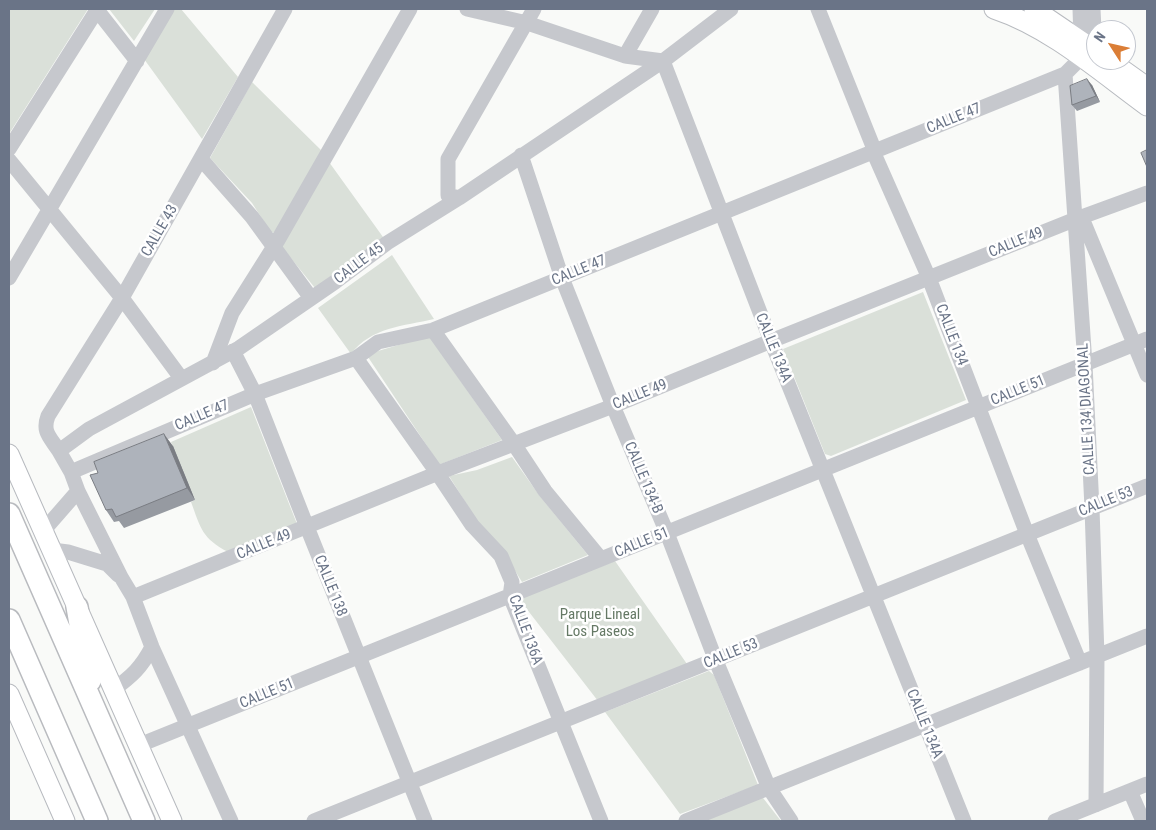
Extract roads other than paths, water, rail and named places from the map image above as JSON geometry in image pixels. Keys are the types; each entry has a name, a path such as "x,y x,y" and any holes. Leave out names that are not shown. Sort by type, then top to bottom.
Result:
{"highway":[{"path":"9,514 96,716 144,821"},
{"path":"77,607 96,716"},
{"path":"9,620 97,821"}],"main road":[{"path":"994,9 1021,19 1086,49"},
{"path":"1034,9 1086,48"},
{"path":"1110,70 1147,106"},
{"path":"1120,70 1147,87"},
{"path":"9,454 44,530 137,746 172,821"},
{"path":"9,694 64,821"}],"street":[{"path":"9,278 168,9"},
{"name":"CALLE 43","path":"59,451 46,433 44,426 48,416 122,298 285,9"},
{"path":"213,363 232,313 274,248 410,9"},
{"path":"467,9 527,23 626,56 663,61"},
{"path":"454,196 448,159 534,9"},
{"path":"626,56 652,9"},
{"name":"CALLE 45","path":"59,451 89,429 181,378 234,352 454,196 521,155 663,61 731,9"},
{"name":"CALLE 134","path":"818,9 874,151 929,278 1027,534 1080,663"},
{"path":"1080,9 1086,30"},
{"path":"9,149 97,10 137,61"},
{"name":"CALLE 47","path":"71,472 256,394 356,358 378,342 432,330 1065,74 1086,57"},
{"name":"CALLE 134A","path":"663,61 770,341 964,821"},
{"name":"CALLE 134 DIAGONAL","path":"1065,74 1079,218 1092,508 1097,656 1096,805"},
{"name":"CALLE 134-B","path":"521,155 562,278 613,406 667,533 716,660 769,788 791,821"},
{"path":"201,159 252,217 311,298"},
{"path":"9,160 122,298 181,378"},
{"name":"CALLE 49","path":"133,597 438,474 613,406 770,341 1079,218 1147,193"},
{"path":"1079,218 1141,342 1147,375"},
{"path":"432,330 514,444 545,492 601,560"},
{"name":"CALLE 51","path":"137,746 1141,342"},
{"name":"CALLE 138","path":"234,352 256,394 307,528 425,821"},
{"name":"CALLE 136A","path":"356,358 438,474 472,526 501,556 512,582 510,596 601,821"},
{"path":"59,451 121,577 133,597 152,647 231,821"},
{"name":"CALLE 53","path":"314,821 1147,486"},
{"path":"44,530 78,491"},
{"path":"52,550 68,552 107,564 121,577"},
{"path":"689,821 924,724 1147,636"},
{"path":"113,690 134,674 144,663 152,647"},
{"path":"1055,821 1147,784"},
{"path":"1130,791 1143,821"}],"park label":[{"name":"Parque Lineal Los Paseos","path":"600,624"}]}
